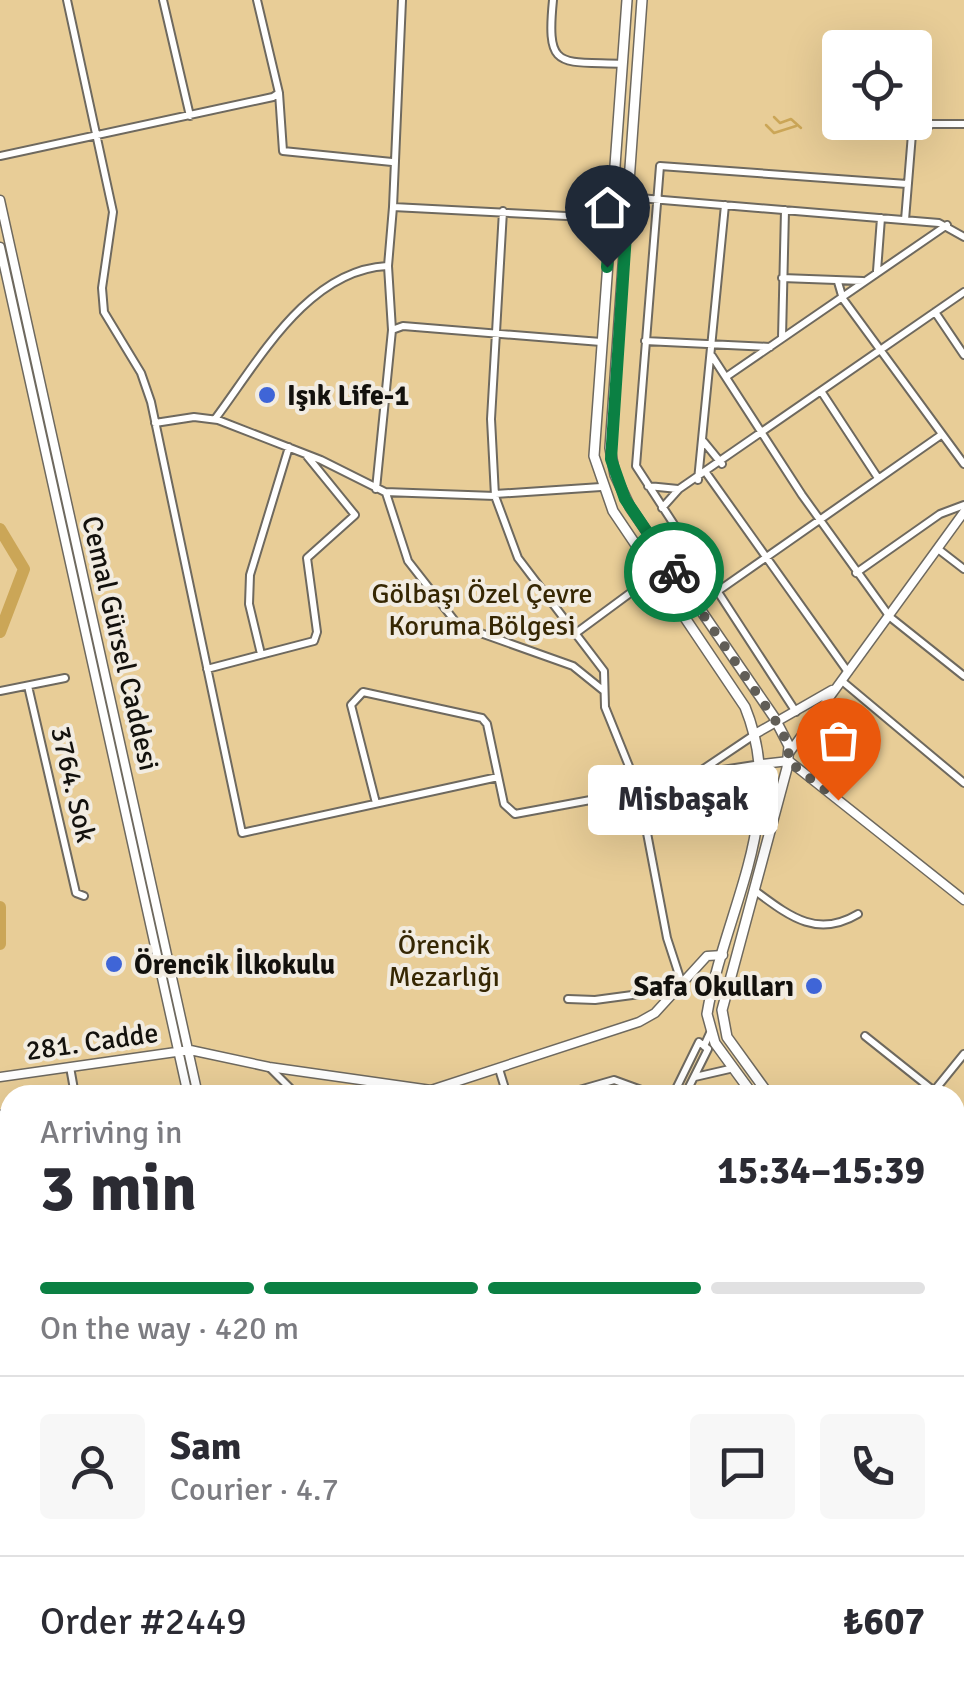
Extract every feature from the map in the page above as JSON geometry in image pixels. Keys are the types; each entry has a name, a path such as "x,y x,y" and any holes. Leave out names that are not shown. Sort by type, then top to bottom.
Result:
{"main road":[{"path":"627,0 593,445 601,486 744,707 755,734 763,778 758,823 708,1014 710,1033 747,1085"},
{"path":"642,0 610,448 615,475 630,508 777,723 789,757 722,1010 723,1027 763,1085"},
{"path":"727,940 740,943"},
{"path":"718,970 731,974"},
{"path":"710,1033 723,1027"}],"street":[{"path":"66,0 113,212 102,288 104,312 141,373 156,424 242,833 498,777"},
{"path":"164,0 190,116"},
{"path":"257,0 279,92 283,151 392,162"},
{"path":"376,489 392,330 388,266 402,0"},
{"path":"553,0 549,44 555,54 568,61 623,64"},
{"path":"0,156 190,116 279,92"},
{"path":"905,220 912,134 932,124 964,124"},
{"path":"796,712 648,486 636,458 660,166 906,184"},
{"path":"393,208 611,215 639,198 905,220 948,225 963,234"},
{"name":"Cemal Gürsel Caddesi","path":"0,200 196,1085"},
{"path":"698,480 725,205"},
{"path":"782,338 786,210"},
{"path":"503,211 491,419 495,495 511,546 604,671 605,707 638,791 679,986"},
{"path":"877,272 880,218"},
{"path":"726,376 948,225"},
{"name":"Cemal Gürsel Caddesi","path":"0,247 186,1085"},
{"path":"215,419 312,299 348,274 388,266"},
{"path":"782,278 864,280"},
{"path":"838,282 843,299 964,464"},
{"path":"662,508 680,489 722,464 964,292"},
{"path":"935,312 964,355"},
{"path":"392,330 402,326 601,342"},
{"path":"645,341 771,347"},
{"path":"712,356 818,518 890,617 964,676"},
{"path":"820,391 878,478"},
{"path":"156,424 194,417 215,419 385,492 495,495 601,486"},
{"path":"718,592 941,435"},
{"path":"704,442 722,464"},
{"path":"261,654 249,604 250,575 289,448"},
{"path":"206,669 314,641 317,632 306,558 354,518 306,455"},
{"path":"707,474 768,558 842,681 964,783"},
{"path":"648,486 680,489"},
{"path":"385,492 408,561 458,625 572,666 604,691"},
{"path":"376,803 352,704 363,692 482,718 504,804 515,814 789,757 964,508"},
{"path":"856,573 940,514 964,508"},
{"path":"938,549 964,569"},
{"path":"576,632 656,574"},
{"path":"0,691 64,678"},
{"path":"696,774 842,681"},
{"name":"3764. Sok","path":"28,686 80,894"},
{"path":"789,757 964,900"},
{"path":"754,890 804,924 825,926 858,914"},
{"path":"452,1085 639,1022 707,956 723,955"},
{"path":"568,999 595,1000 679,986"},
{"path":"704,1046 710,1033"},
{"path":"865,1036 926,1085"},
{"path":"677,1085 699,1042 708,1049 690,1085"},
{"path":"190,1050 388,1085"},
{"name":"281. Cadde","path":"0,1077 190,1050"},
{"path":"942,1085 964,1054"},
{"path":"268,1066 288,1085"},
{"path":"70,1067 73,1085"},
{"path":"694,1077 734,1068"},
{"path":"498,1069 504,1085"},
{"path":"597,1085 614,1080 627,1085"}],"green space":[{"name":"Gölbaşı Özel Çevre Koruma Bölgesi","path":"0,0 964,0 964,1085 0,1085"}],"waterway":[{"path":"774,117 780,123 791,119 801,128"},
{"path":"766,125 774,133 796,126"},
{"path":"0,529 24,569 0,632"},
{"path":"0,907 0,944"}],"way so far":[{"path":"674,572 784,734 789,746 788,761 838,800"}],"place":[{"name":"Işık Life-1","path":"267,395"},
{"name":"Misbaşak","path":"838,800"},
{"name":"Örencik İlkokulu","path":"114,964"},
{"name":"Safa Okulları","path":"814,986"}],"route":[{"path":"607,267 611,215 628,204 611,459 625,499 674,572"}],"park label":[{"name":"Örencik Mezarlığı","path":"444,960"}]}
